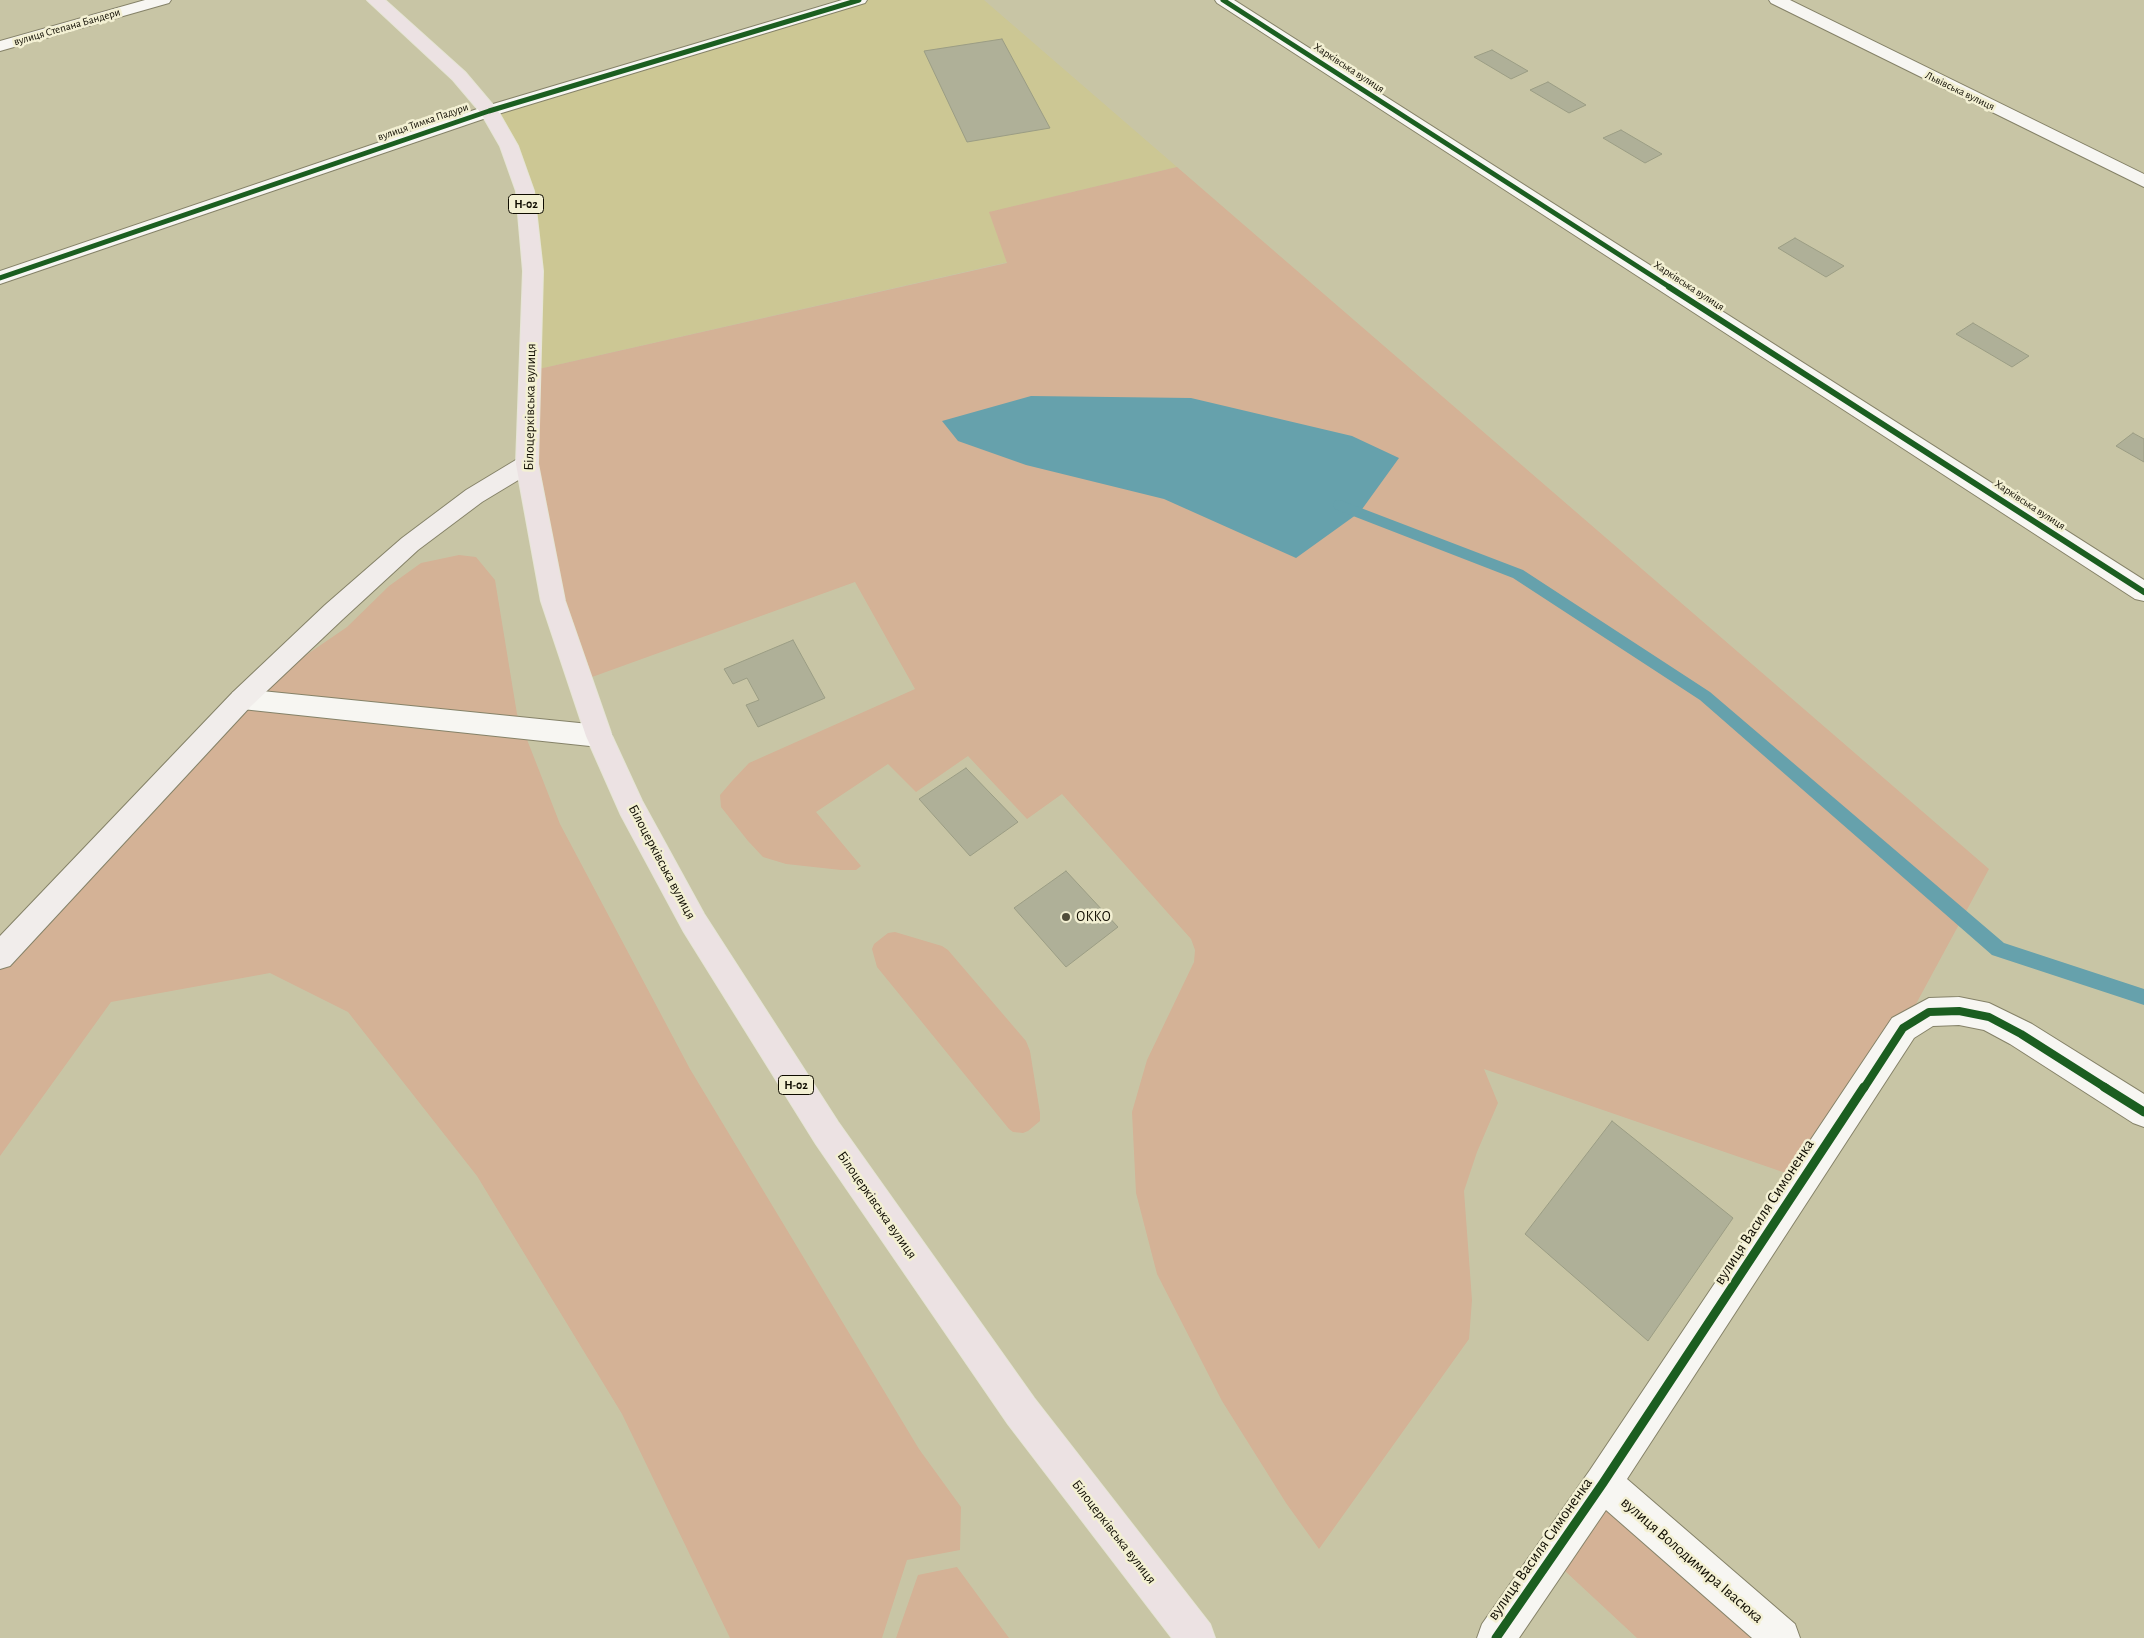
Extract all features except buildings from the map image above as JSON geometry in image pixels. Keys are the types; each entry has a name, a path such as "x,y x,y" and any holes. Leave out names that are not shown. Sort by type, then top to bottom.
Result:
{"main road":[{"name":"Білоцерківська вулиця","path":"375,0 459,76 489,111 508,146 525,191 533,271 527,464 553,602 600,736 631,806 694,923 827,1133 1021,1411 1196,1638"}],"street":[{"name":"вулиця Степана Бандери","path":"0,46 162,0"},
{"name":"вулиця Тимка Падури","path":"0,278 489,111 859,0"},
{"name":"Харківська вулиця","path":"1223,0 2144,592"},
{"name":"Львівська вулиця","path":"1777,0 2144,181"},
{"path":"0,956 242,699 410,544 474,496 527,464"},
{"path":"242,699 600,736"},
{"name":"вулиця Василя Симоненка","path":"1496,1638 1603,1483 1903,1028 1929,1012 1959,1011 1989,1017 2021,1034 2144,1112"},
{"name":"вулиця Володимира Івасюка","path":"1603,1483 1781,1638"}],"shaded area":[{"path":"859,0 984,0 1177,167 990,212 1008,262 530,371 525,191 489,111"},
{"path":"1177,167 1989,869 1903,1028 1803,1179 1484,1069 1498,1103 1477,1152 1464,1191 1472,1300 1469,1339 1319,1549 1286,1503 1222,1401 1157,1274 1136,1193 1132,1112 1147,1060 1194,962 1195,950 1191,939 1062,794 1027,819 968,756 916,792 888,764 816,812 861,866 856,870 786,864 763,857 721,807 720,795 732,781 749,763 915,689 855,582 581,681 527,464 530,371 1007,263 989,212"},
{"path":"459,555 476,557 495,580 517,714 560,824 690,1069 919,1449 961,1507 960,1550 907,1560 882,1638 730,1638 622,1414 477,1176 348,1012 270,973 111,1002 0,1156 0,956 242,699 347,627 389,586 421,563"},
{"path":"895,932 942,946 948,950 1026,1041 1030,1051 1040,1113 1040,1121 1028,1131 1023,1133 1013,1132 1009,1129 877,967 872,949 874,944 888,933"},
{"path":"1603,1483 1781,1638 1637,1638 1551,1558"},
{"path":"957,1567 1009,1638 896,1638 918,1575"}],"water":[{"path":"1031,396 1191,398 1352,436 1399,458 1360,512 1296,558 1164,499 1026,465 958,441 942,421"}],"waterway":[{"path":"1340,505 1518,574 1705,696 1998,949 2144,997"}],"cycle path":[{"path":"0,278 489,111 859,0"},
{"path":"1223,0 2144,592"},
{"path":"1496,1638 1603,1483 1903,1028 1929,1012 1959,1011 1989,1017 2021,1034 2144,1112"}],"place":[{"name":"ОККО","path":"1066,917"}]}
